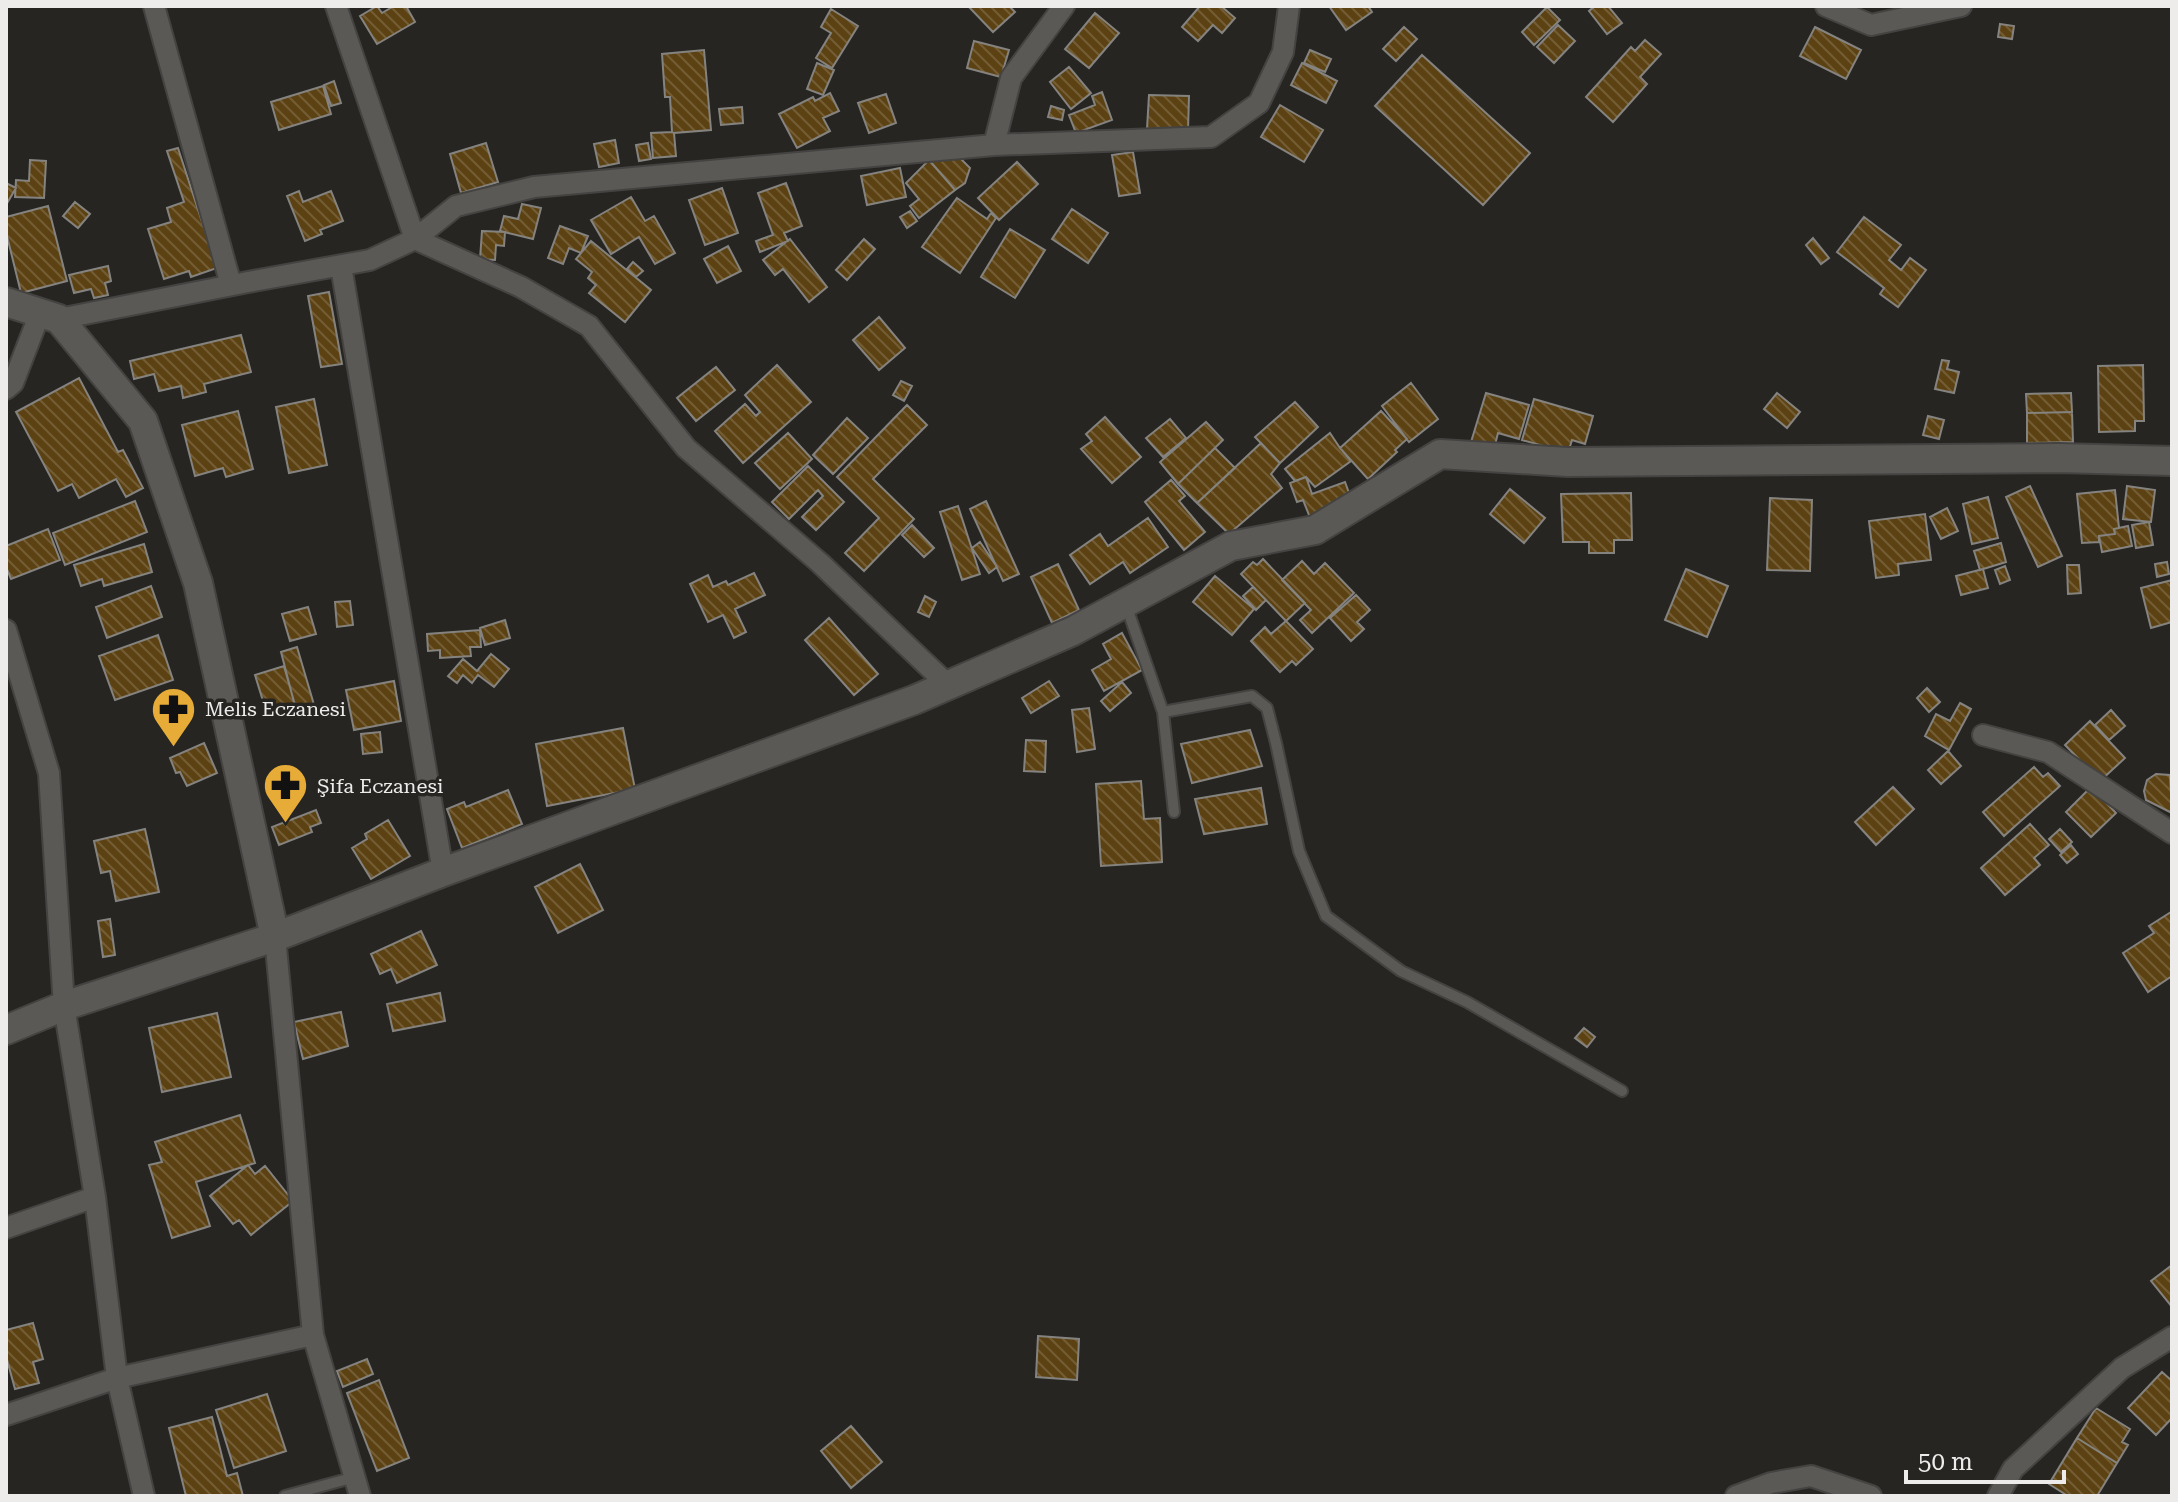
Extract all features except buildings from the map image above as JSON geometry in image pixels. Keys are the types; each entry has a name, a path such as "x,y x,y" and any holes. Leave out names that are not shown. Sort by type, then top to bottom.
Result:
{"street":[{"path":"154,6 231,285"},
{"path":"336,6 415,239 521,287 589,326 686,448 820,563 948,685"},
{"path":"994,145 1011,78 1064,6"},
{"path":"6,302 49,316 370,260 415,239 456,206 534,187 994,145 1211,137 1259,103 1283,52 1289,6"},
{"path":"1826,6 1871,25 1961,6"},
{"path":"341,266 443,872"},
{"path":"6,389 13,383 49,316"},
{"path":"49,316 143,421 198,583 275,937 313,1335 357,1486"},
{"path":"6,1030 64,1006 275,937 443,872 914,700 1073,631 1231,546 1315,530 1440,454 1568,462 2044,458 2172,461"},
{"path":"6,630 49,773 64,1006 95,1197 117,1378 144,1496"},
{"path":"1983,735 2048,752 2172,833"},
{"path":"6,1228 95,1197"},
{"path":"6,1415 117,1378 313,1335"},
{"path":"1998,1496 2013,1469 2100,1388 2122,1368 2172,1337"},
{"path":"1736,1496 1771,1483 1811,1476 1871,1496"}],"lane":[{"path":"1125,603 1163,712 1174,812"},
{"path":"1163,712 1252,696 1267,708 1299,851 1326,916 1401,971 1467,1002 1622,1091"},
{"path":"285,1496 357,1486"}],"place":[{"name":"Melis Eczanesi","path":"174,748"},
{"name":"Şifa Eczanesi","path":"286,825"}]}
